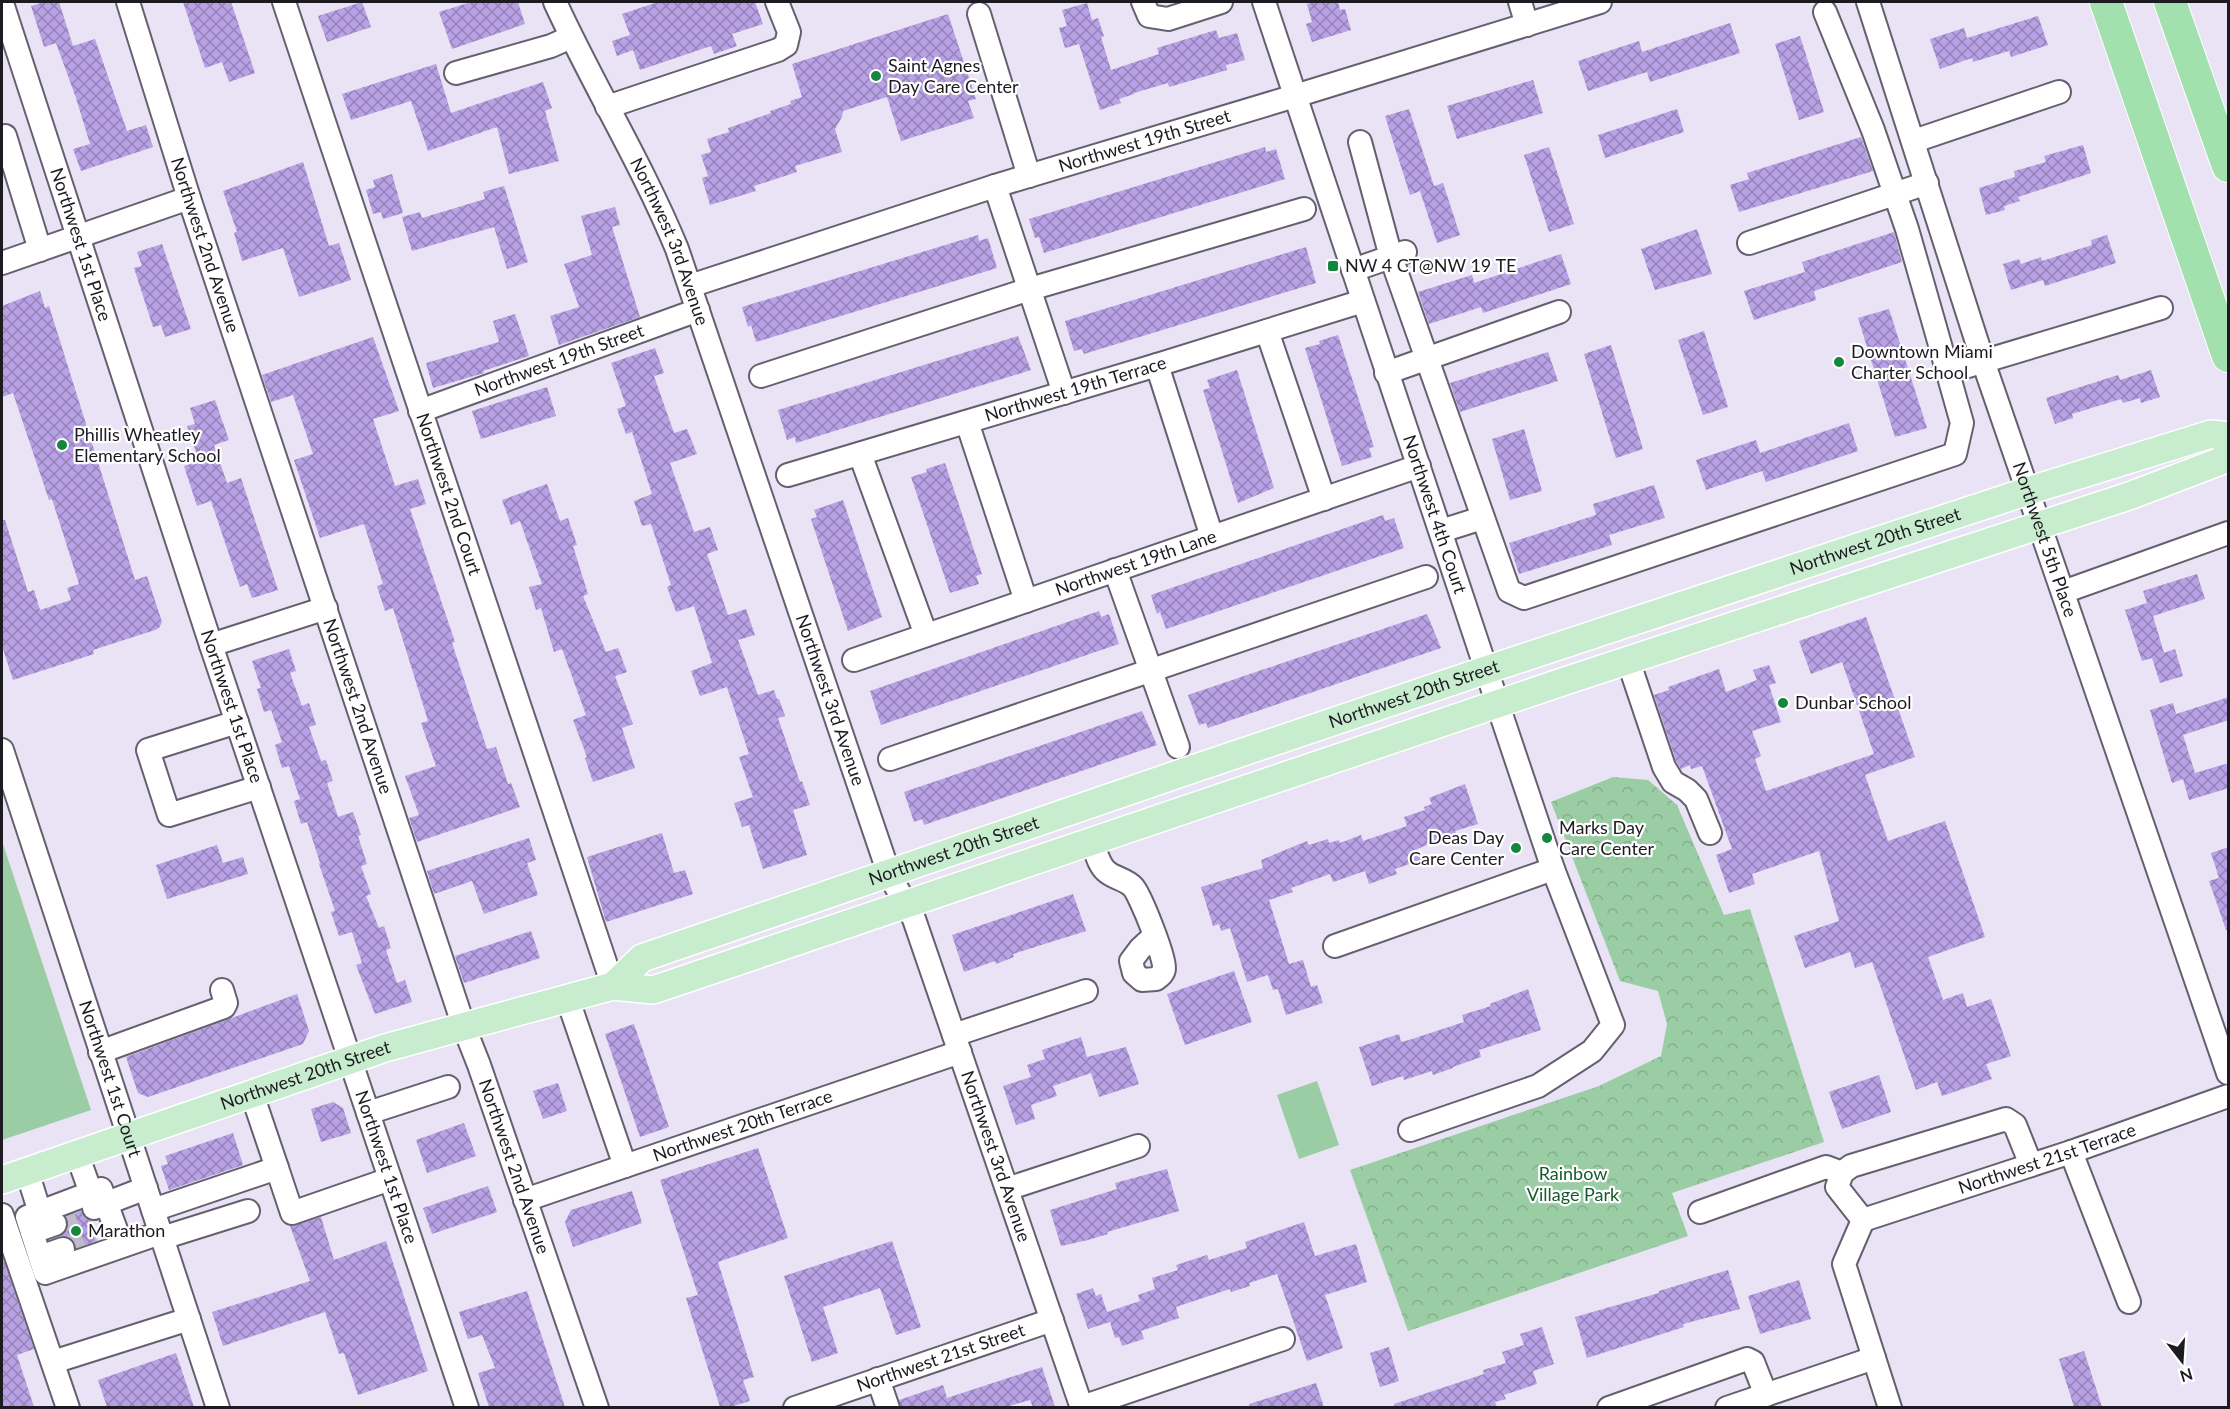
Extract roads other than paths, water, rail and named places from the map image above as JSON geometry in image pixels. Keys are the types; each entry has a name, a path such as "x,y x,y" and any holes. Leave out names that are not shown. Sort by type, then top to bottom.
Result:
{"highway":[{"path":"2106,2 2229,356"},
{"path":"2170,2 2229,166"}],"main road":[{"name":"Northwest 20th Street","path":"613,986 642,958 889,873 1486,670 2028,490 2211,434 2229,436"},
{"name":"Northwest 20th Street","path":"2,1180 394,1046 613,986 653,990 1628,660 2169,482 2221,461 2229,453"}],"street":[{"name":"Northwest 2nd Avenue","path":"128,2 189,198 464,1028 479,1065 597,1407"},
{"name":"Northwest 2nd Court","path":"284,2 613,986"},
{"name":"Northwest 3rd Avenue","path":"556,2 606,107 662,213 690,286 889,873 914,919 1082,1407"},
{"path":"606,107 778,51 786,45 789,32 777,2"},
{"path":"1143,2 1149,16 1168,20 1221,2"},
{"name":"Northwest 4th Court","path":"1264,2 1553,869 1612,1025 1592,1051 1538,1086 1410,1130"},
{"path":"1520,2 1527,25"},
{"name":"Northwest 19th Street","path":"690,286 995,186 1600,2"},
{"name":"Northwest 5th Place","path":"1869,2 1983,361 2038,525 2223,1046 2229,1073"},
{"name":"Northwest 1st Place","path":"2,3 211,645 466,1407"},
{"path":"1360,142 1398,254 1426,358 1482,518 1509,591 1524,598 1955,454 1962,423 1948,372 1895,194 1826,12"},
{"path":"979,14 1029,176"},
{"path":"456,74 551,46 571,37"},
{"path":"1914,141 2059,92"},
{"path":"1866,113 1901,102"},
{"path":"2,137 5,136 40,250"},
{"path":"1749,243 1927,183"},
{"path":"995,186 1064,393"},
{"path":"2,263 189,198"},
{"path":"761,376 1030,289 1304,209"},
{"path":"1353,270 1398,254"},
{"name":"Northwest 19th Terrace","path":"788,475 1364,301"},
{"path":"1948,372 2161,308"},
{"name":"Northwest 19th Street","path":"420,411 698,310"},
{"path":"1386,373 1559,312"},
{"path":"1267,331 1324,499"},
{"path":"1158,365 1212,537"},
{"path":"967,422 1026,601"},
{"path":"860,454 926,635"},
{"name":"Northwest 19th Lane","path":"854,660 1419,466"},
{"path":"1441,531 1482,518"},
{"path":"2063,592 2229,533"},
{"path":"1115,570 1178,747"},
{"path":"890,759 1426,577"},
{"path":"211,645 326,608"},
{"path":"1628,660 1664,767 1673,782 1687,790 1696,799 1710,833"},
{"path":"237,722 148,750 169,815 259,787"},
{"name":"Northwest 1st Court","path":"2,750 218,1407"},
{"path":"1092,842 1107,872 1132,886 1140,897 1154,936"},
{"path":"1335,946 1553,869"},
{"path":"100,1052 224,1007 226,1003 222,990"},
{"name":"Northwest 20th Terrace","path":"525,1200 625,1166 957,1043 1086,991"},
{"path":"568,1000 625,1166"},
{"path":"368,1113 448,1087"},
{"path":"252,1094 292,1213 390,1179"},
{"name":"Northwest 21st Terrace","path":"1863,1220 2071,1152 2229,1096"},
{"path":"1890,1407 1844,1264 1863,1220 1837,1187 1842,1173 1851,1166 2006,1119 2015,1125 2031,1165"},
{"path":"1007,1189 1138,1146"},
{"path":"2071,1152 2129,1302"},
{"path":"77,1154 95,1202 112,1238"},
{"path":"1700,1212 1826,1167 1842,1173"},
{"path":"153,1210 277,1168"},
{"path":"27,1171 53,1362 68,1407"},
{"path":"37,1240 95,1202 146,1188"},
{"path":"37,1240 45,1273 112,1238 161,1236 248,1211"},
{"path":"2,1215 37,1240 63,1249"},
{"path":"53,1362 189,1319"},
{"name":"Northwest 21st Street","path":"795,1407 1052,1320"},
{"path":"1082,1407 1283,1339"},
{"path":"1727,1407 1874,1358"},
{"path":"1612,1407 1747,1359 1753,1362 1766,1395"},
{"path":"878,1379 888,1407"}],"tunnel":[{"path":"55,1224 87,1211"},
{"path":"63,1249 96,1238"}],"place":[{"name":"Saint Agnes Day Care Center","path":"876,76"},
{"name":"NW 4 CT@NW 19 TE","path":"1333,266"},
{"name":"Downtown Miami Charter School","path":"1839,362"},
{"name":"Phillis Wheatley Elementary School","path":"62,445"},
{"name":"Dunbar School","path":"1783,703"},
{"name":"Marks Day Care Center","path":"1547,838"},
{"name":"Deas Day Care Center","path":"1516,848"},
{"name":"Marathon","path":"76,1231"}],"park label":[{"name":"Rainbow Village Park","path":"1573,1184"}]}
